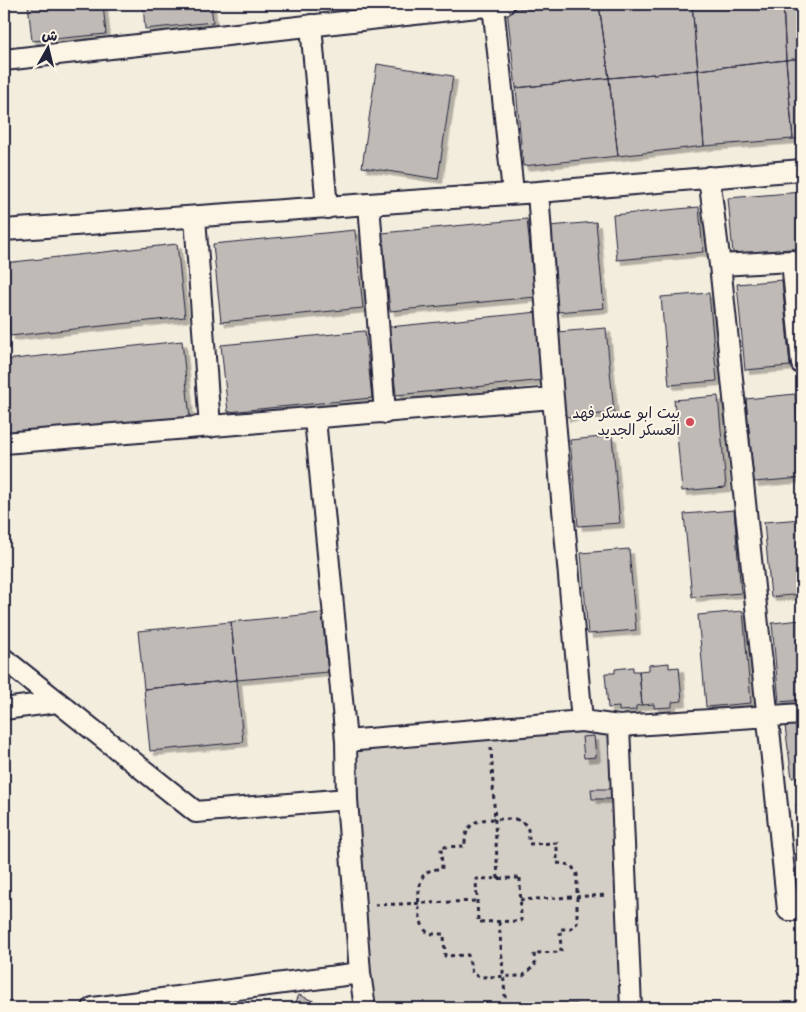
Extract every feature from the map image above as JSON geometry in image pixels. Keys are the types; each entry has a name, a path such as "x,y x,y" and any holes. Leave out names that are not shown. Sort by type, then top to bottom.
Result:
{"street":[{"path":"4,60 311,25 423,8 498,4 513,192"},
{"path":"311,25 328,208"},
{"path":"4,230 328,208 802,170"},
{"path":"709,178 720,265 788,910 802,910"},
{"path":"538,192 553,398 582,721"},
{"path":"369,204 385,413"},
{"path":"195,217 210,427"},
{"path":"720,265 797,260 802,364"},
{"path":"4,443 553,398"},
{"path":"314,419 346,741 347,798 360,974 365,1008"},
{"path":"4,659 196,812 347,798"},
{"path":"4,709 57,702"},
{"path":"346,741 582,721 619,726 802,714"},
{"path":"619,726 631,1008"},
{"path":"93,1008 360,974"}],"path":[{"path":"490,729 498,879"},
{"path":"515,819 524,822 529,829 529,844 557,843 558,863 571,865 577,874 577,923 570,929 560,929 561,952 534,953 535,965 523,976 480,977 472,973 468,955 445,956 444,934 431,934 424,930 420,920 419,885 423,875 431,870 442,869 441,847 465,846 465,835 469,826 476,820 495,820 515,819"},
{"path":"520,878 521,921 478,922 476,879 498,879 520,878"},
{"path":"520,900 627,894"},
{"path":"355,906 477,901"},
{"path":"499,922 506,1008"}],"shaded area":[{"path":"583,726 613,732 624,1008 372,1008 353,747"}],"building":[{"path":"28,4 103,4 106,34 32,41"},
{"path":"143,4 211,4 213,22 145,29"},
{"path":"571,4 599,4 609,78 516,88 507,10"},
{"path":"599,4 692,4 698,70 609,78"},
{"path":"692,4 783,4 786,60 698,70"},
{"path":"783,4 802,4 802,58 786,60"},
{"path":"802,58 802,138 793,139 786,60"},
{"path":"786,60 793,139 704,146 698,70"},
{"path":"377,64 453,76 438,179 362,167"},
{"path":"698,70 704,146 618,156 609,78"},
{"path":"609,78 618,156 523,166 516,88"},
{"path":"802,192 802,248 733,254 728,198"},
{"path":"699,207 703,252 617,260 613,215"},
{"path":"527,219 535,297 390,311 382,233"},
{"path":"596,222 604,308 557,312 549,226"},
{"path":"355,230 363,308 221,322 213,244"},
{"path":"177,244 185,317 10,336 4,263"},
{"path":"782,280 790,366 745,370 737,284"},
{"path":"709,293 717,381 669,385 661,297"},
{"path":"538,312 544,380 396,395 389,327"},
{"path":"606,328 614,413 565,417 557,332"},
{"path":"365,331 372,398 228,412 221,345"},
{"path":"182,341 190,419 4,435 4,360"},
{"path":"795,394 802,478 754,482 746,399"},
{"path":"718,396 726,487 682,491 674,400"},
{"path":"612,436 620,523 578,526 570,440"},
{"path":"734,510 741,593 692,597 684,514"},
{"path":"802,519 802,594 771,597 764,522"},
{"path":"629,549 636,630 588,634 581,553"},
{"path":"743,611 751,703 706,707 698,615"},
{"path":"322,613 328,672 237,680 231,622"},
{"path":"802,620 802,700 779,702 772,623"},
{"path":"231,622 237,680 144,689 138,631"},
{"path":"669,663 669,668 679,667 682,701 672,702 672,707 654,708 654,704 642,705 639,671 649,670 649,665"},
{"path":"633,667 633,671 639,671 642,705 636,706 636,710 619,711 619,707 608,708 605,673 615,673 615,669"},
{"path":"237,680 243,742 150,751 144,689"},
{"path":"802,724 802,776 792,778 785,726"},
{"path":"594,736 596,757 584,758 582,737"},
{"path":"591,789 612,789 612,799 592,799"},
{"path":"796,804 802,804 802,849"},
{"path":"299,995 330,1008 293,1008"},
{"path":"558,1004 577,1004 577,1008 558,1008"}],"place":[{"name":"بيت ابو عسكر فهد العسكر الجديد","path":"690,422"}]}
